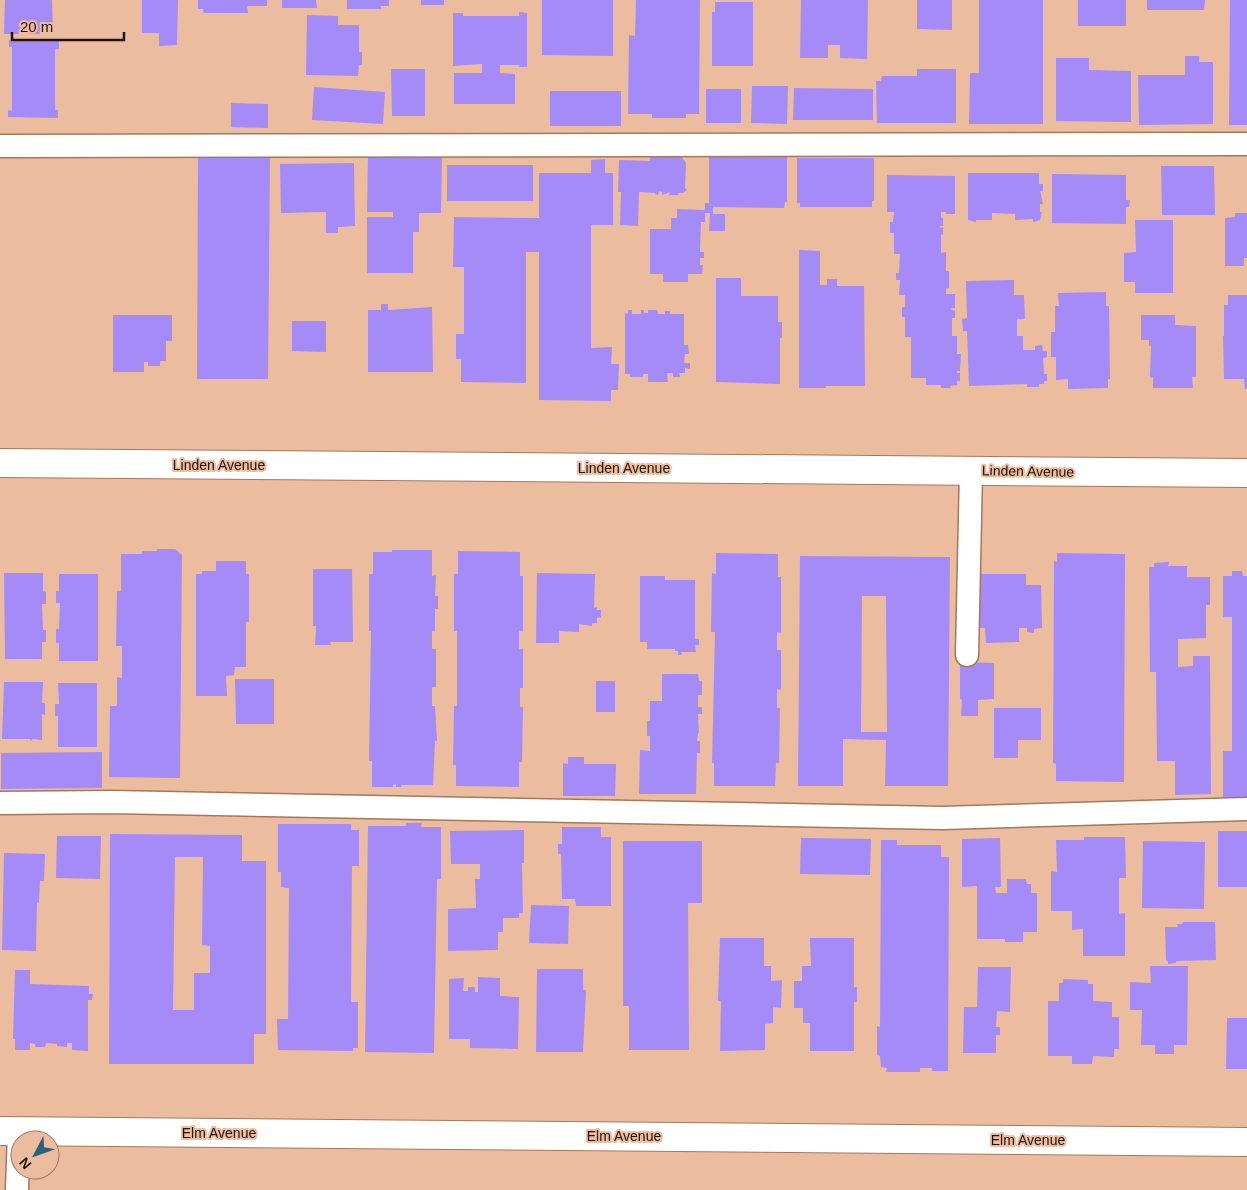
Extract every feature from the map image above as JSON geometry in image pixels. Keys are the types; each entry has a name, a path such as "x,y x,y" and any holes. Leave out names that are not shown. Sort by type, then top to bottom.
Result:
{"street":[{"name":"Linden Avenue","path":"0,463 1247,474"},
{"name":"Elm Avenue","path":"9,1131 1247,1142"}],"lane":[{"path":"0,146 1247,144"},
{"path":"966,655 972,471"},
{"path":"0,803 112,802 942,818 1247,809"},
{"path":"9,1131 17,1190"}],"building":[{"path":"5,0 52,0 53,34 4,34"},
{"path":"142,0 178,0 177,45 159,46 159,33 142,33"},
{"path":"198,0 267,0 267,6 247,6 248,13 204,13 203,9 198,9"},
{"path":"282,0 316,0 317,8 282,8"},
{"path":"347,0 389,0 389,6 381,6 381,9 347,9"},
{"path":"421,0 444,0 444,5 421,5"},
{"path":"542,0 613,0 613,56 542,55"},
{"path":"636,0 700,0 699,114 686,114 686,118 652,118 652,114 628,114 629,35 635,36"},
{"path":"801,0 868,0 867,59 840,58 840,45 828,45 828,58 800,58"},
{"path":"917,0 952,0 952,30 917,29"},
{"path":"979,0 1043,0 1043,124 969,124 970,73 979,73"},
{"path":"1078,0 1126,0 1126,26 1078,26"},
{"path":"1147,0 1205,0 1204,10 1147,10"},
{"path":"1230,0 1247,0 1247,125 1229,125"},
{"path":"715,2 753,2 753,66 712,66 712,12 715,12"},
{"path":"519,12 527,13 527,67 500,65 500,73 515,74 515,104 454,104 454,73 482,73 482,64 453,66 453,13 463,13 463,16 519,16"},
{"path":"307,15 338,16 338,25 359,25 359,52 362,52 362,65 359,65 358,76 306,75"},
{"path":"9,40 59,41 59,49 55,49 55,110 58,110 58,118 8,117 8,110 12,111 12,47 9,47"},
{"path":"1185,56 1199,56 1199,62 1213,62 1213,124 1139,125 1138,75 1185,75"},
{"path":"1056,58 1089,58 1089,70 1131,71 1131,122 1056,121"},
{"path":"391,69 425,69 425,116 392,116"},
{"path":"917,69 956,69 956,123 877,123 876,81 881,81 882,76 917,76"},
{"path":"752,86 788,86 787,124 751,123"},
{"path":"314,87 385,92 383,124 312,120"},
{"path":"794,88 873,89 873,120 793,120"},
{"path":"706,89 741,89 741,123 706,123"},
{"path":"550,91 621,91 621,126 550,126"},
{"path":"231,103 268,104 268,128 231,127"},
{"path":"656,154 681,156 686,163 685,188 687,190 683,193 678,193 678,195 669,195 670,192 662,195 662,192 659,191 658,195 655,193 639,192 638,226 620,225 621,192 618,192 619,160 650,161 650,156 655,157"},
{"path":"368,156 442,157 441,213 419,213 419,232 413,232 413,273 367,273 367,217 393,217 393,212 367,212"},
{"path":"709,157 787,157 787,202 785,202 784,208 713,207 713,214 725,214 725,231 709,231 710,213 705,213 705,222 701,222 700,252 704,252 704,258 700,258 700,265 703,265 702,274 688,274 688,282 663,282 663,274 650,274 650,229 671,229 671,218 677,218 677,209 705,210 705,203 709,203"},
{"path":"198,158 270,158 268,379 197,379"},
{"path":"797,158 874,158 874,201 872,201 872,207 800,207 800,203 797,203"},
{"path":"605,159 605,173 613,173 613,225 591,225 591,348 612,347 611,364 619,364 618,390 611,390 611,401 539,400 539,252 526,252 526,383 461,382 461,359 456,359 456,334 464,334 464,267 453,267 454,217 539,218 539,173 591,173 591,160"},
{"path":"354,163 355,226 338,227 338,233 326,233 326,212 281,213 280,164"},
{"path":"447,165 533,165 533,201 447,201"},
{"path":"1161,166 1214,166 1215,215 1162,215"},
{"path":"968,173 1039,173 1039,184 1043,184 1043,191 1040,191 1043,204 1040,204 1040,212 1042,212 1040,220 1033,222 1033,219 1015,220 1015,214 992,213 992,220 976,220 976,222 968,220"},
{"path":"1052,174 1126,175 1126,200 1130,200 1129,207 1126,207 1126,224 1052,223"},
{"path":"887,175 955,176 955,214 941,212 943,226 940,226 940,228 943,227 941,253 946,252 946,271 949,271 949,288 946,289 946,294 955,294 955,308 951,308 955,311 955,318 952,318 952,336 957,336 957,354 961,354 960,371 957,371 957,373 960,373 960,381 957,381 957,385 950,386 951,388 941,388 941,385 926,385 926,378 911,378 911,337 905,337 905,317 902,317 902,307 905,307 905,295 899,295 900,280 896,280 896,273 899,273 900,254 894,254 894,233 890,233 890,222 893,222 894,212 887,212"},
{"path":"1235,213 1247,213 1247,258 1244,258 1244,266 1225,266 1225,218 1235,217"},
{"path":"1135,220 1173,220 1173,293 1135,293 1135,282 1124,282 1124,253 1136,252"},
{"path":"799,250 820,251 820,285 827,285 827,279 837,279 837,286 864,286 865,386 799,388"},
{"path":"716,278 741,278 741,296 778,296 778,322 782,322 780,384 716,382"},
{"path":"1014,280 1014,295 1024,295 1025,319 1017,319 1017,336 1023,336 1023,350 1035,350 1035,346 1042,345 1043,351 1047,351 1047,357 1043,358 1044,374 1047,374 1047,381 1044,381 1044,384 1039,384 1039,387 1027,387 1027,384 969,386 967,331 963,331 962,319 967,318 966,281"},
{"path":"1106,292 1106,306 1109,306 1110,379 1108,379 1108,388 1068,389 1068,379 1056,380 1056,357 1051,357 1051,332 1055,332 1055,306 1059,306 1058,293"},
{"path":"1228,295 1247,295 1247,389 1245,389 1244,379 1224,379 1224,305 1228,305"},
{"path":"381,304 388,304 388,310 432,307 433,372 368,372 368,310 381,310"},
{"path":"628,310 632,310 632,314 641,314 641,310 644,310 644,313 648,313 648,310 657,310 658,314 665,314 665,311 670,311 670,314 684,314 684,345 688,345 689,354 685,354 684,363 690,363 690,369 685,368 685,373 679,373 680,377 673,377 673,373 667,373 668,382 648,382 648,374 643,374 643,377 630,377 630,374 625,374 625,313 628,314"},
{"path":"113,315 172,315 172,341 166,341 166,361 160,361 160,366 148,366 148,362 144,362 144,372 113,372"},
{"path":"1141,315 1175,315 1175,325 1196,326 1196,377 1192,377 1193,388 1153,388 1153,377 1150,378 1151,346 1149,346 1149,340 1141,340"},
{"path":"292,321 326,321 326,352 292,351"},
{"path":"157,549 175,549 182,555 180,778 109,777 110,706 117,706 117,677 122,678 122,646 116,646 117,591 121,591 121,554 142,554 142,551 157,551"},
{"path":"392,550 432,550 432,576 436,575 435,596 438,596 438,609 435,609 435,631 432,631 432,649 436,649 436,687 432,687 432,706 435,706 437,741 435,741 433,785 401,785 402,787 396,787 396,784 393,787 372,787 372,761 369,761 371,631 369,631 369,574 373,574 373,552 392,552"},
{"path":"458,551 520,552 520,576 523,576 523,631 519,631 519,649 523,649 523,688 520,688 520,707 523,707 522,762 519,762 519,787 456,786 456,765 453,765 454,706 457,706 457,631 454,631 454,574 458,574"},
{"path":"716,553 778,554 778,577 781,577 781,633 777,632 777,650 781,650 781,690 777,689 777,708 780,708 779,763 776,763 775,786 714,786 714,763 712,763 715,632 711,632 712,573 716,574"},
{"path":"1057,553 1125,554 1124,782 1056,781 1056,764 1053,763 1054,561 1057,562"},
{"path":"800,556 950,557 948,786 885,786 886,740 843,739 843,786 798,786","holes":["862,596 886,596 887,732 861,732"]},
{"path":"216,561 246,561 246,574 249,574 249,622 246,622 246,667 235,667 234,675 226,676 227,696 196,696 196,574 202,574 202,571 216,571"},
{"path":"1169,562 1168,566 1187,566 1187,577 1210,577 1210,605 1206,605 1206,638 1178,639 1178,667 1193,666 1193,656 1210,656 1211,794 1175,795 1175,761 1157,761 1156,672 1150,672 1149,567 1154,567 1154,563"},
{"path":"313,569 352,569 353,642 330,642 331,645 315,645"},
{"path":"1232,571 1242,571 1243,576 1247,576 1247,797 1223,797 1223,751 1232,751 1232,617 1223,617 1223,576 1232,576"},
{"path":"4,573 43,573 43,591 46,592 46,604 42,604 43,630 46,630 46,642 42,642 42,659 5,659"},
{"path":"537,573 595,574 594,608 597,607 597,610 601,610 601,618 597,617 597,623 592,623 592,626 579,624 579,632 559,631 559,643 536,643"},
{"path":"59,574 98,574 98,661 59,661 59,643 56,643 56,629 59,629 60,603 56,603 56,591 59,591"},
{"path":"972,574 1026,574 1026,585 1041,585 1042,628 1034,629 1034,633 1027,632 1027,628 1019,628 1019,642 986,643 985,628 973,628"},
{"path":"640,576 665,576 665,580 695,580 695,639 699,639 699,645 695,645 696,652 681,652 682,655 678,655 678,651 675,651 675,649 647,649 647,642 640,642"},
{"path":"960,662 994,663 994,699 978,700 978,716 961,716"},
{"path":"662,674 698,674 699,681 702,681 702,695 698,695 698,707 702,707 702,714 698,714 699,733 697,741 700,741 700,753 697,753 696,794 639,794 640,750 650,751 647,721 650,721 650,701 662,701"},
{"path":"235,679 274,679 274,724 236,724"},
{"path":"596,681 615,681 615,712 596,712"},
{"path":"4,682 43,682 42,703 45,703 45,715 42,714 42,740 2,739"},
{"path":"58,683 97,683 97,747 58,747 58,716 55,716 55,704 59,704"},
{"path":"994,708 1041,708 1041,740 1018,740 1018,758 994,758"},
{"path":"102,752 102,788 1,789 1,753"},
{"path":"568,757 584,757 584,764 616,764 615,796 563,796 563,763 568,764"},
{"path":"406,823 422,823 421,827 441,827 441,879 437,879 434,1053 365,1052 368,826 406,826"},
{"path":"278,824 351,824 351,830 359,830 359,866 352,866 351,1002 358,1002 358,1048 353,1048 353,1051 278,1050 277,1019 288,1019 289,888 281,887 281,872 278,872"},
{"path":"562,827 601,827 601,837 611,837 611,906 576,906 575,899 562,899 561,854 558,854 558,844 562,844"},
{"path":"524,830 524,863 522,863 523,913 519,913 519,918 503,918 503,932 498,932 498,950 448,951 448,909 476,908 475,879 480,879 480,864 451,864 450,831"},
{"path":"1218,831 1247,831 1247,887 1218,887"},
{"path":"110,834 242,835 242,861 266,861 266,1034 254,1034 254,1064 109,1064","holes":["175,857 203,857 202,945 210,946 210,973 194,973 194,1010 173,1010"]},
{"path":"57,836 101,836 100,879 56,878"},
{"path":"1084,837 1125,837 1126,878 1119,878 1119,914 1125,913 1125,956 1083,956 1083,929 1072,930 1072,911 1051,911 1051,871 1057,872 1056,840 1084,840"},
{"path":"801,838 871,839 870,875 800,874"},
{"path":"1000,838 1001,887 995,887 996,893 1007,893 1007,879 1026,879 1027,884 1031,884 1031,893 1037,893 1037,932 1023,932 1023,942 1005,942 1005,939 977,939 977,886 962,887 962,839"},
{"path":"881,840 897,840 897,845 941,845 941,857 949,857 948,1071 932,1071 932,1068 920,1068 920,1072 886,1072 887,1068 881,1067 880,1056 877,1055 877,1026 880,1027"},
{"path":"623,841 702,841 702,903 688,903 689,1050 629,1050 629,1006 623,1006"},
{"path":"1143,841 1205,842 1204,909 1142,908"},
{"path":"4,853 45,854 44,881 40,881 39,903 37,902 36,951 2,950"},
{"path":"531,905 569,906 568,944 529,943"},
{"path":"1183,922 1215,922 1216,960 1176,961 1176,963 1168,964 1166,960 1165,927 1178,927 1177,924 1182,924"},
{"path":"720,938 764,938 764,966 771,966 771,981 782,980 781,1008 773,1007 773,1023 765,1024 765,1050 720,1051 721,1001 718,1001"},
{"path":"810,938 854,938 854,987 857,987 857,1002 854,1002 854,1051 810,1051 810,1023 803,1023 803,1008 794,1008 794,981 802,981 802,966 811,966"},
{"path":"1150,966 1188,966 1187,1045 1174,1045 1174,1054 1155,1054 1155,1045 1141,1045 1142,1010 1130,1010 1130,982 1151,983"},
{"path":"978,967 1011,967 1010,1012 997,1011 996,1027 1000,1027 1000,1035 996,1035 996,1053 963,1053 964,1007 977,1007"},
{"path":"537,969 583,969 583,990 586,990 583,1052 536,1052"},
{"path":"15,970 30,970 30,984 89,986 89,994 93,994 92,1000 88,1000 88,1051 72,1050 72,1043 67,1043 67,1047 46,1043 45,1047 35,1047 35,1044 30,1043 30,1050 15,1050 15,1039 13,1039"},
{"path":"478,977 500,978 500,996 519,997 518,1049 470,1048 470,1039 449,1039 449,979 464,978 463,991 468,991 468,987 475,987 475,992 478,992"},
{"path":"1063,979 1088,980 1088,984 1093,984 1093,1001 1112,1002 1112,1017 1119,1017 1119,1049 1114,1049 1114,1057 1093,1056 1092,1064 1072,1064 1072,1056 1048,1056 1048,1001 1059,1001 1059,983 1063,983"},
{"path":"1227,1018 1247,1018 1247,1069 1226,1069"}]}
